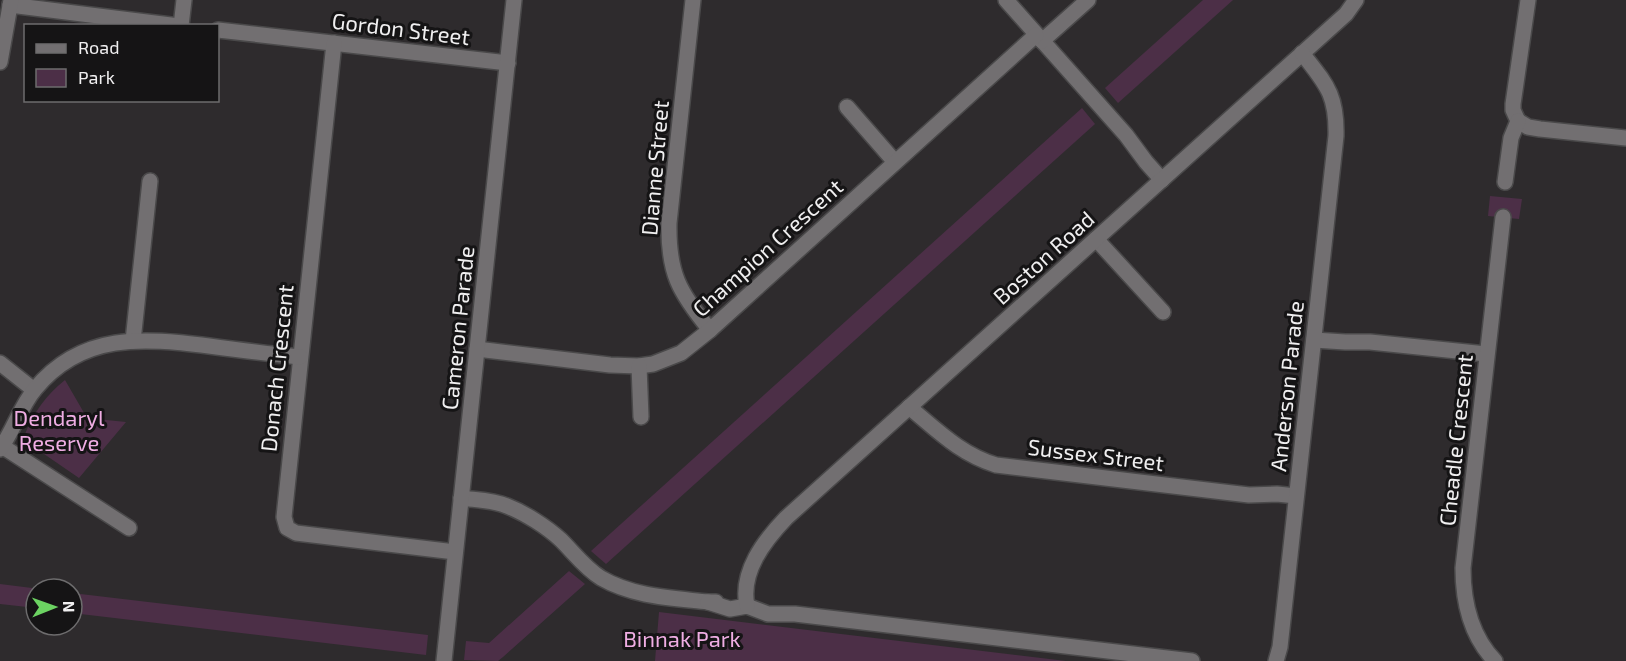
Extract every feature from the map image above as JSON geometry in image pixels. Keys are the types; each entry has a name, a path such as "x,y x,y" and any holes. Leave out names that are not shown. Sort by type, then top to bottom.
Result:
{"street":[{"path":"180,24 184,0"},
{"name":"Cameron Parade","path":"444,661 514,0"},
{"name":"Dianne Street","path":"693,0 669,240 678,284 685,298 710,330"},
{"path":"1006,0 1126,135 1151,157 1165,178"},
{"name":"Champion Crescent","path":"477,350 610,365 639,366 653,364 681,353 710,330 895,162 1039,38 1088,0"},
{"name":"Boston Road","path":"748,599 762,550 786,518 1346,14 1356,0"},
{"path":"1528,0 1513,104 1518,121 1528,127 1540,129 1626,138"},
{"path":"0,62 11,3 165,24"},
{"name":"Gordon Street","path":"219,30 508,63"},
{"name":"Donach Crescent","path":"334,43 284,517 288,528 296,533 455,552"},
{"name":"Anderson Parade","path":"1276,661 1280,647 1336,136 1332,96 1327,85 1299,56"},
{"path":"847,107 895,162"},
{"path":"1505,182 1509,145 1518,121"},
{"path":"132,341 150,181"},
{"name":"Cheadle Crescent","path":"1490,659 1470,617 1463,584 1486,354 1503,217"},
{"path":"1096,239 1163,312"},
{"path":"1314,335 1345,342 1370,342 1486,354"},
{"path":"129,528 1,447 34,390 49,374 84,352 112,343 132,341 165,341 300,357"},
{"path":"0,363 34,390"},
{"path":"639,366 641,417"},
{"name":"Sussex Street","path":"913,403 952,444 996,465 1250,495 1276,502 1296,500"},
{"path":"461,502 492,502 523,514 551,531 599,577 614,585 643,594 708,602 730,609 748,599 768,614 795,614 1192,661"}],"green space":[{"path":"1203,0 1233,0 1118,103 1105,88"},
{"path":"1082,108 1095,124 606,564 591,551"},
{"path":"1490,196 1522,199 1519,219 1488,216"},
{"name":"Dendaryl Reserve","path":"65,380 87,418 126,422 79,478 28,443 25,434 41,404"},
{"path":"569,571 585,584 503,657 498,661 464,660 466,641 489,643"},
{"path":"0,584 24,587 24,607 0,604"},
{"path":"84,594 428,635 426,655 84,614"},
{"name":"Binnak Park","path":"659,612 1066,661 655,661"}]}
